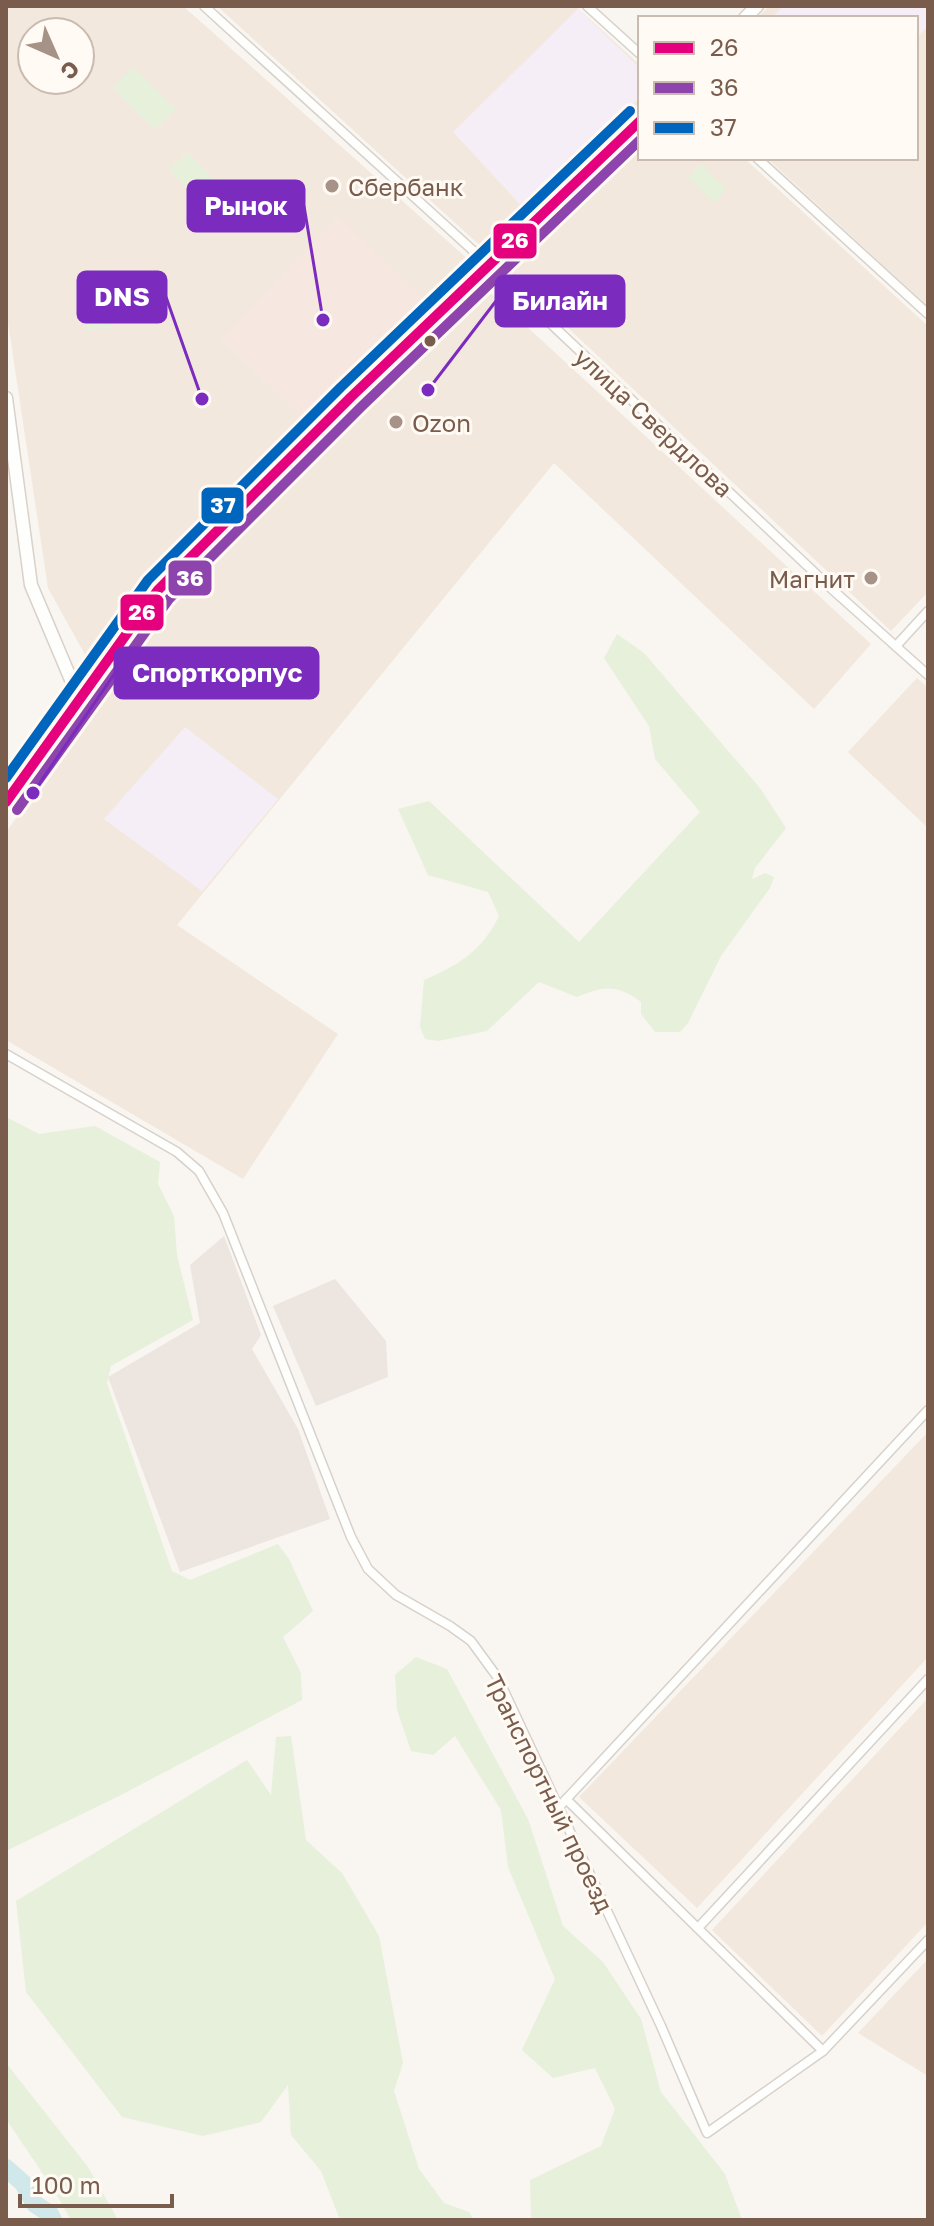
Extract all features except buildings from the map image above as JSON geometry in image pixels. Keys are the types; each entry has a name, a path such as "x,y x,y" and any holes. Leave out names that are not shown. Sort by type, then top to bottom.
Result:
{"street":[{"name":"улица Свердлова","path":"204,6 488,264 823,581 928,675"},
{"path":"587,6 638,52"},
{"path":"6,802 158,590 488,264 638,123"},
{"path":"759,160 928,314"},
{"path":"6,398 31,585 80,701"},
{"path":"896,646 928,611"},
{"name":"Транспортный проезд","path":"6,1054 140,1129 177,1152 199,1171 223,1213 351,1537 368,1569 396,1595 471,1641 498,1678 661,2026 707,2133 823,2051 928,1940"},
{"path":"559,1807 928,1410"},
{"path":"698,1928 928,1679"},
{"path":"566,1799 823,2051"}],"shaded area":[{"path":"6,6 183,6 470,261 149,580 88,660 48,588 6,310"},
{"path":"217,6 575,6 638,63 638,112 487,252"},
{"path":"769,6 928,6 928,307 769,160 918,160 918,16 759,16"},
{"path":"783,6 928,6 928,26 918,36 918,16 773,16"},
{"path":"578,9 638,66 638,99 527,212 453,132"},
{"path":"638,135 638,160 746,160 928,326 928,592 891,631 500,264"},
{"path":"338,217 425,300 308,423 221,340"},
{"path":"485,288 871,644 814,709 554,463 177,925 338,1034 243,1179 6,1040 6,832 184,584"},
{"path":"917,678 928,688 928,828 848,752"},
{"path":"185,727 278,799 202,891 104,819"},
{"path":"224,1236 261,1335 252,1349 298,1429 330,1519 180,1572 108,1377 200,1323 190,1265"},
{"path":"335,1279 386,1341 388,1377 316,1406 273,1306"},
{"path":"928,1432 928,1657 697,1908 579,1797"},
{"path":"928,1698 928,1922 822,2036 712,1930"},
{"path":"928,1959 928,2076 858,2033"}],"green space":[{"path":"133,67 176,109 155,130 113,88"},
{"path":"187,152 219,184 201,202 169,170"},
{"path":"701,164 727,189 714,203 688,178"},
{"path":"107,269 112,328 86,331 80,272"},
{"path":"617,634 644,653 760,788 786,828 755,868 752,879 765,873 774,877 770,888 721,956 688,1023 680,1032 655,1032 641,1014 641,1002 625,992 603,989 577,997 539,982 487,1031 438,1041 425,1039 420,1027 424,980 468,956 485,939 499,916 488,892 428,875 398,809 429,801 579,942 700,812 655,759 649,726 604,658"},
{"path":"6,1117 39,1134 95,1126 160,1162 158,1184 174,1216 177,1255 193,1320 111,1366 107,1383 172,1571 190,1580 278,1544 289,1559 313,1611 283,1637 301,1673 302,1700 6,1851"},
{"path":"416,1657 447,1669 528,1819 563,1926 603,1962 641,2019 661,2092 725,2174 742,2220 531,2220 530,2180 601,2146 615,2109 595,2068 553,2078 522,2050 555,1979 508,1867 501,1810 455,1736 433,1755 411,1751 397,1710 395,1675"},
{"path":"291,1736 306,1840 342,1873 379,1936 403,2063 394,2091 419,2169 444,2203 469,2212 474,2220 340,2220 321,2171 291,2135 288,2085 261,2122 203,2136 122,2117 26,1992 16,1901 247,1760 271,1795 276,1737"},
{"path":"6,2063 88,2167 118,2220 71,2220 6,2119"}],"waterway":[{"path":"6,2168 23,2183 35,2204 50,2214 53,2220"}],"transit line":[{"name":"37","path":"6,778 148,580 341,387 630,111"},
{"name":"26","path":"6,802 158,590 351,397 638,123"},
{"name":"36","path":"17,810 169,599 361,407 638,142"}],"place":[{"name":"Сбербанк","path":"332,186"},
{"name":"Рынок","path":"323,320"},
{"name":"Билайн","path":"428,390"},
{"name":"DNS","path":"202,399"},
{"name":"Ozon","path":"396,422"},
{"name":"Магнит","path":"871,578"},
{"name":"Спорткорпус","path":"33,793"}]}
